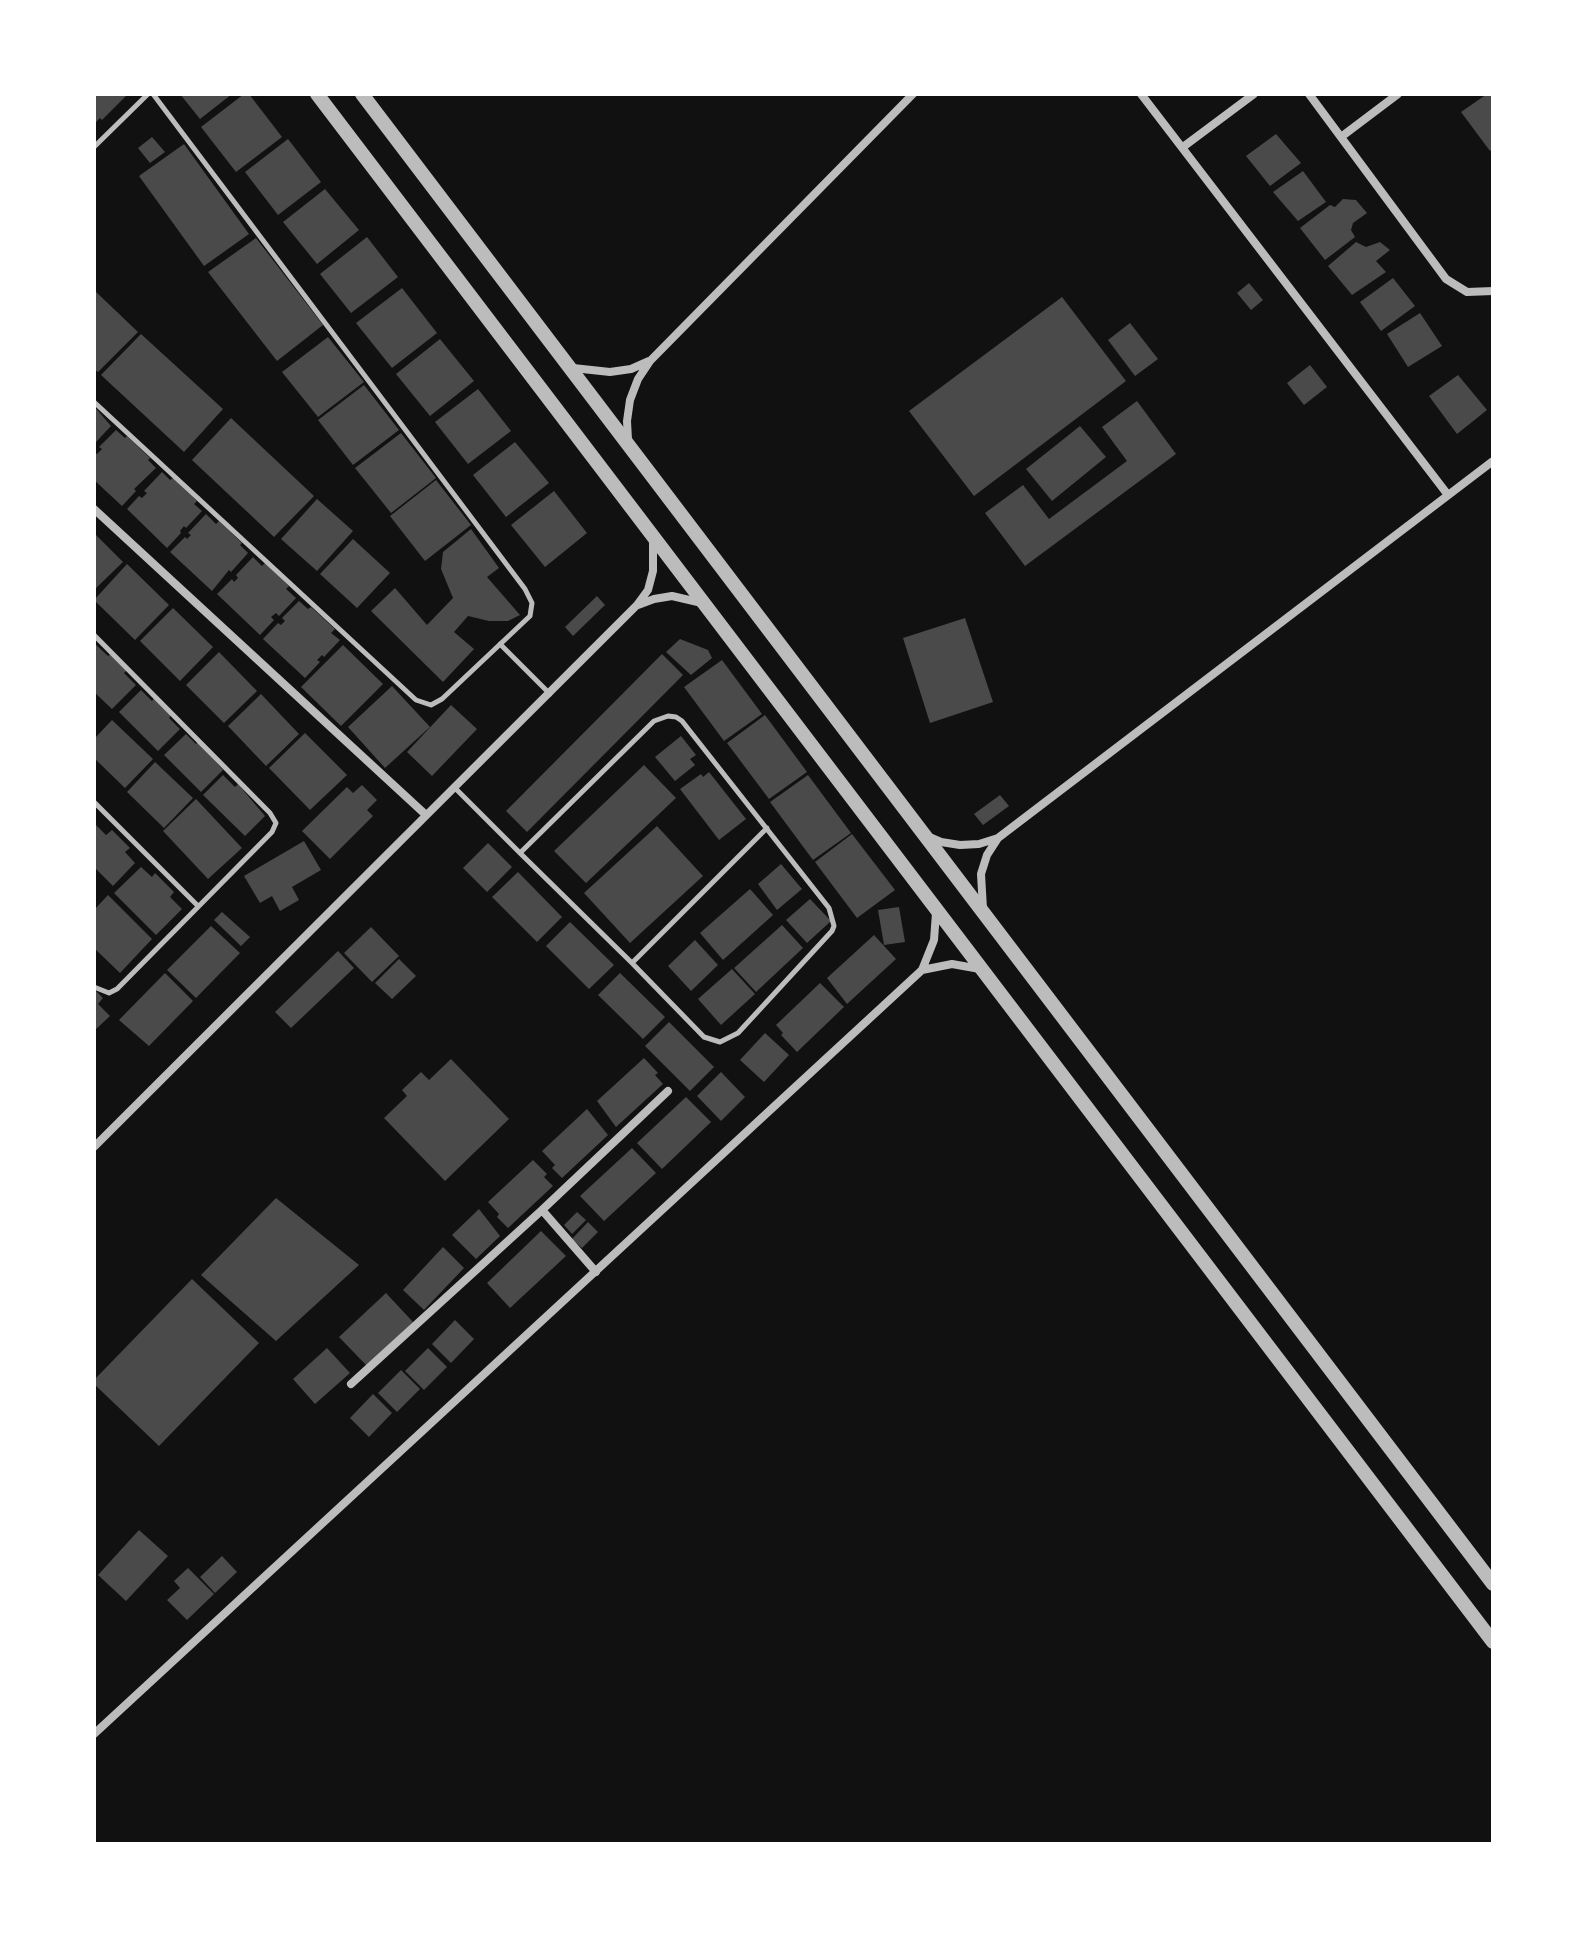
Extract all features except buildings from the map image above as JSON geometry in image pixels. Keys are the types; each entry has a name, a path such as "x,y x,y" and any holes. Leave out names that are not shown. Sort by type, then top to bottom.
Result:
{"street":[{"path":"317,94 1493,1642"},
{"path":"362,94 1493,1584"},
{"path":"628,443 630,400 638,379 650,361 913,94"},
{"path":"1141,94 1448,495"},
{"path":"1183,147 1254,94"},
{"path":"1309,94 1446,279 1467,292 1493,291"},
{"path":"1341,137 1398,94"},
{"path":"569,367 610,372 631,369 650,361"},
{"path":"984,913 980,894 981,874 987,855 998,838 1493,461"},
{"path":"94,509 426,815"},
{"path":"94,1147 637,605 648,590 653,571 655,552 651,533"},
{"path":"637,605 672,596 707,605"},
{"path":"924,834 941,842 960,845 979,844 998,838"},
{"path":"94,1734 922,970 934,940 936,908"},
{"path":"922,970 952,964 981,969"},
{"path":"351,1384 668,1091"},
{"path":"542,1210 596,1272"}],"lane":[{"path":"94,147 151,94 525,589 532,603 530,616 442,699 431,705 416,700 94,402"},
{"path":"94,635 275,818 276,823 272,832 117,989 109,993 94,987"},
{"path":"500,644 550,694"},
{"path":"454,787 520,853 632,963 704,1037 720,1042 738,1033 834,926 829,908 767,828 682,721 668,716 654,721 520,853"},
{"path":"94,802 198,906"},
{"path":"632,963 767,828"}]}
